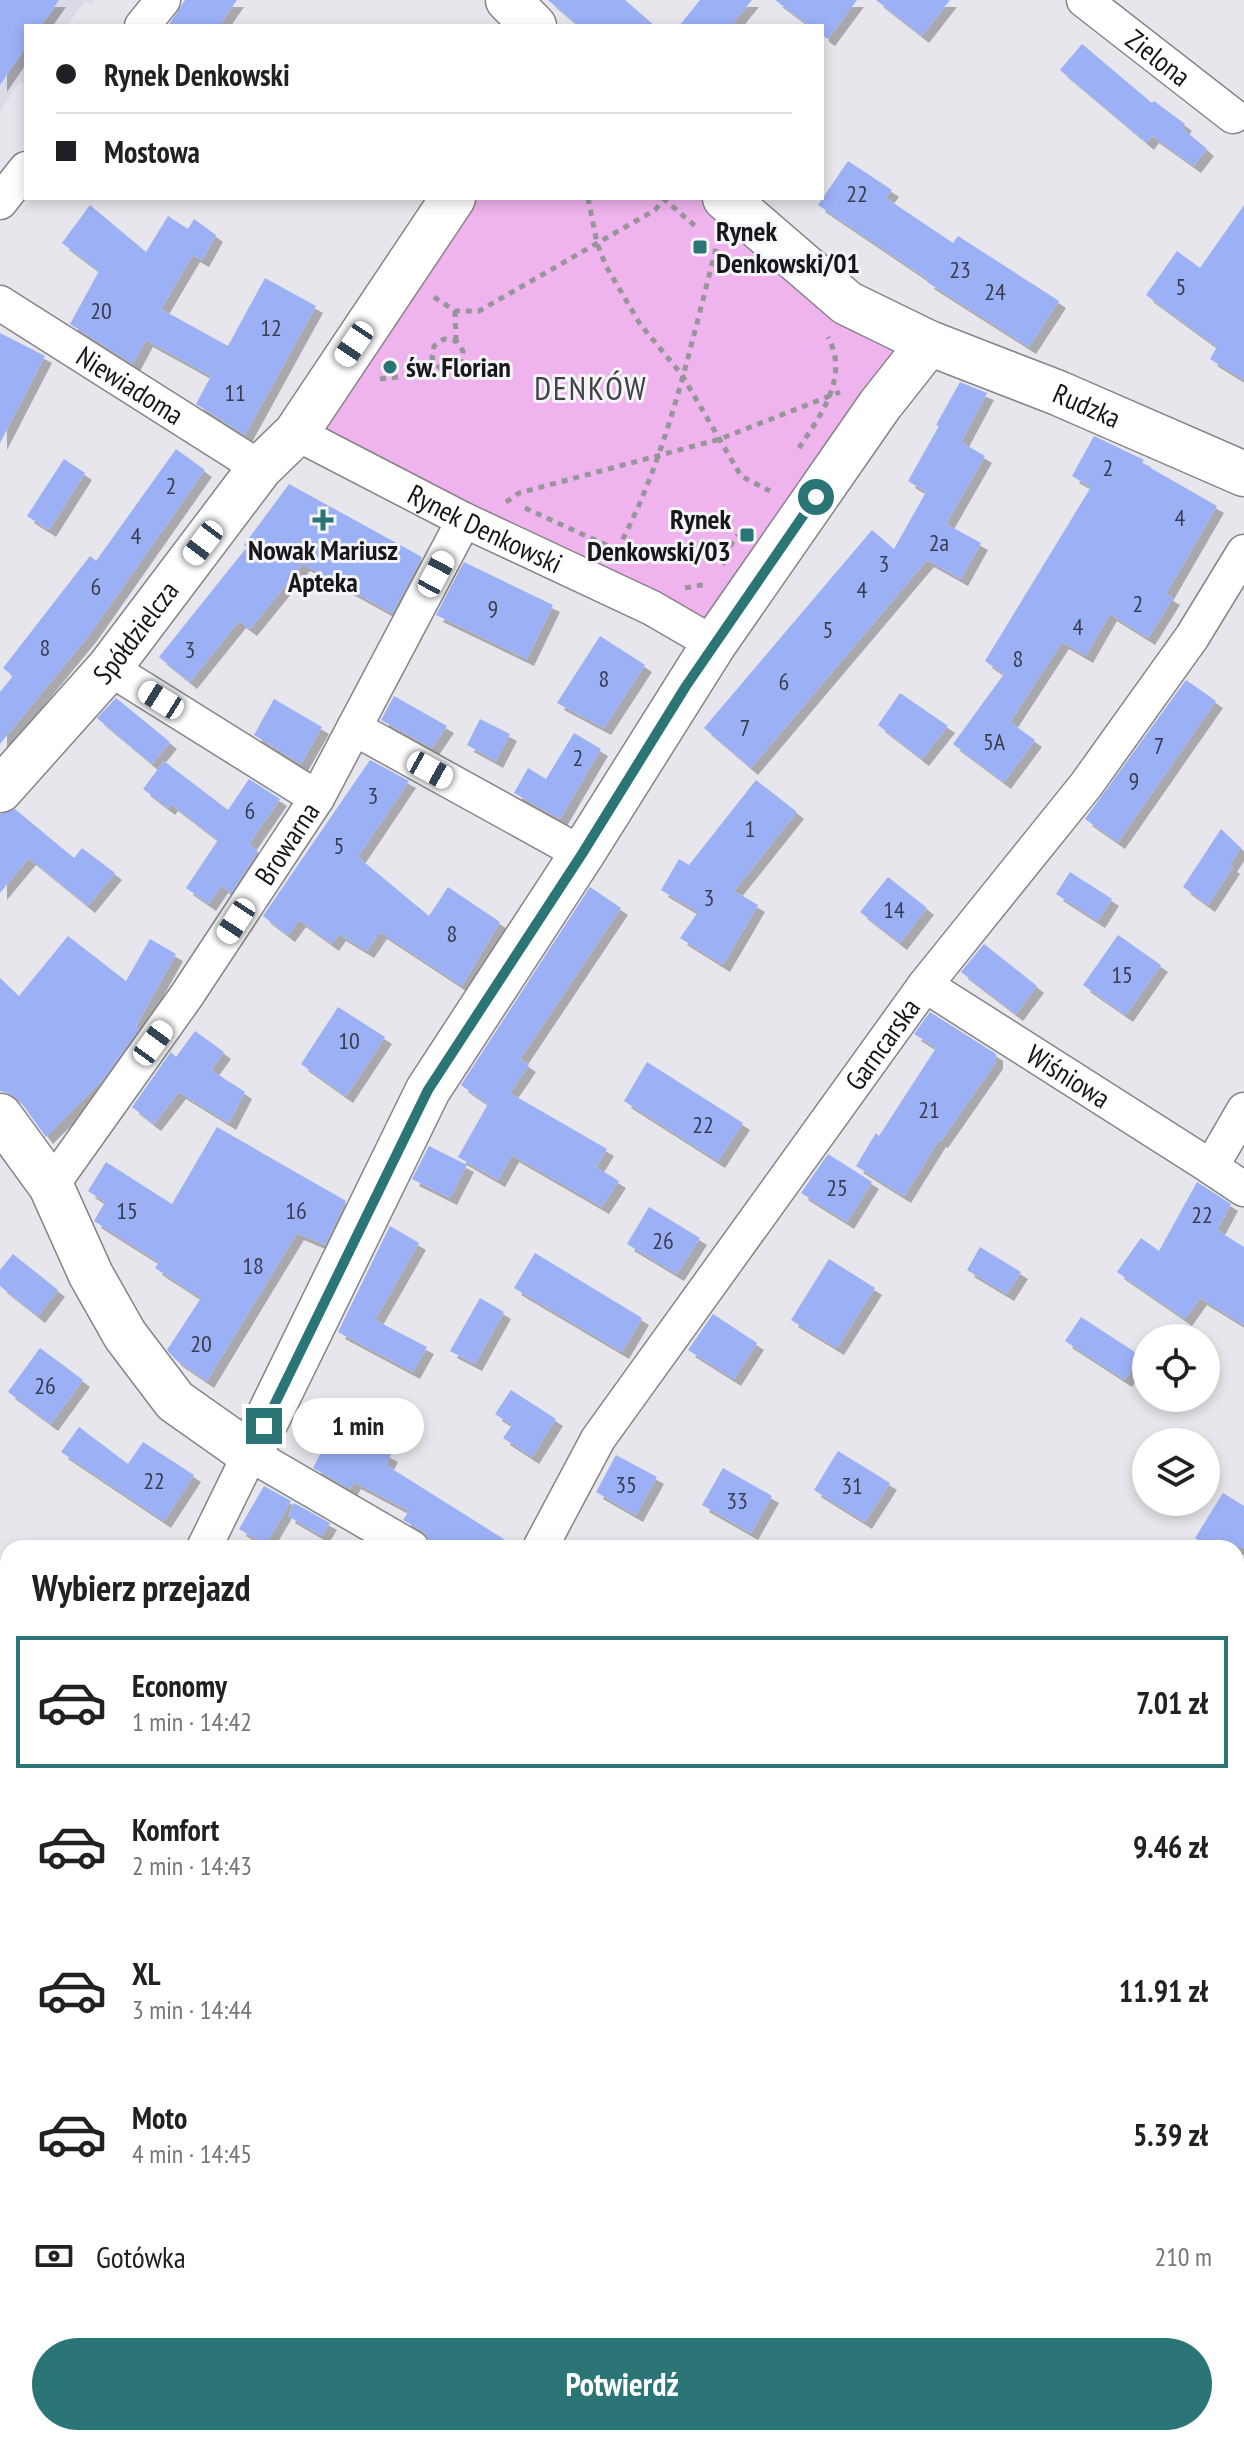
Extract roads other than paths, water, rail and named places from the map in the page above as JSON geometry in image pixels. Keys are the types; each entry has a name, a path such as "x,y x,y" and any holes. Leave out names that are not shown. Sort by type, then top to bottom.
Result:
{"street":[{"path":"144,24 163,0"},
{"path":"508,0 532,24"},
{"name":"Zielona","path":"1084,0 1233,116"},
{"path":"0,202 24,172"},
{"path":"296,433 452,200"},
{"path":"208,1540 428,1090 714,644 880,405 929,343 847,303 727,200"},
{"name":"Niewiadoma","path":"0,303 260,468"},
{"name":"Rudzka","path":"929,343 1058,393 1244,474"},
{"name":"Spółdzielcza","path":"0,790 109,668 260,468 296,433"},
{"name":"Rynek Denkowski","path":"296,433 464,520 652,608 714,644"},
{"name":"Browarna","path":"51,1186 187,995 317,798 464,520"},
{"name":"Garncarska","path":"544,1540 598,1439 925,985 1095,772 1192,637 1244,552"},
{"path":"109,668 317,798"},
{"path":"354,728 582,854"},
{"name":"Wiśniowa","path":"925,985 1244,1189"},
{"path":"1211,1167 1244,1110"},
{"path":"0,1116 51,1186 91,1275 125,1335 175,1401 250,1454 398,1540"}],"place":[{"name":"Rynek Denkowski/01","path":"700,247"},
{"name":"św. Florian","path":"390,367"},
{"name":"Nowak Mariusz Apteka","path":"323,520"},
{"name":"Rynek Denkowski/03","path":"747,535"}],"district":[{"name":"DENKÓW","path":"591,389"}]}
